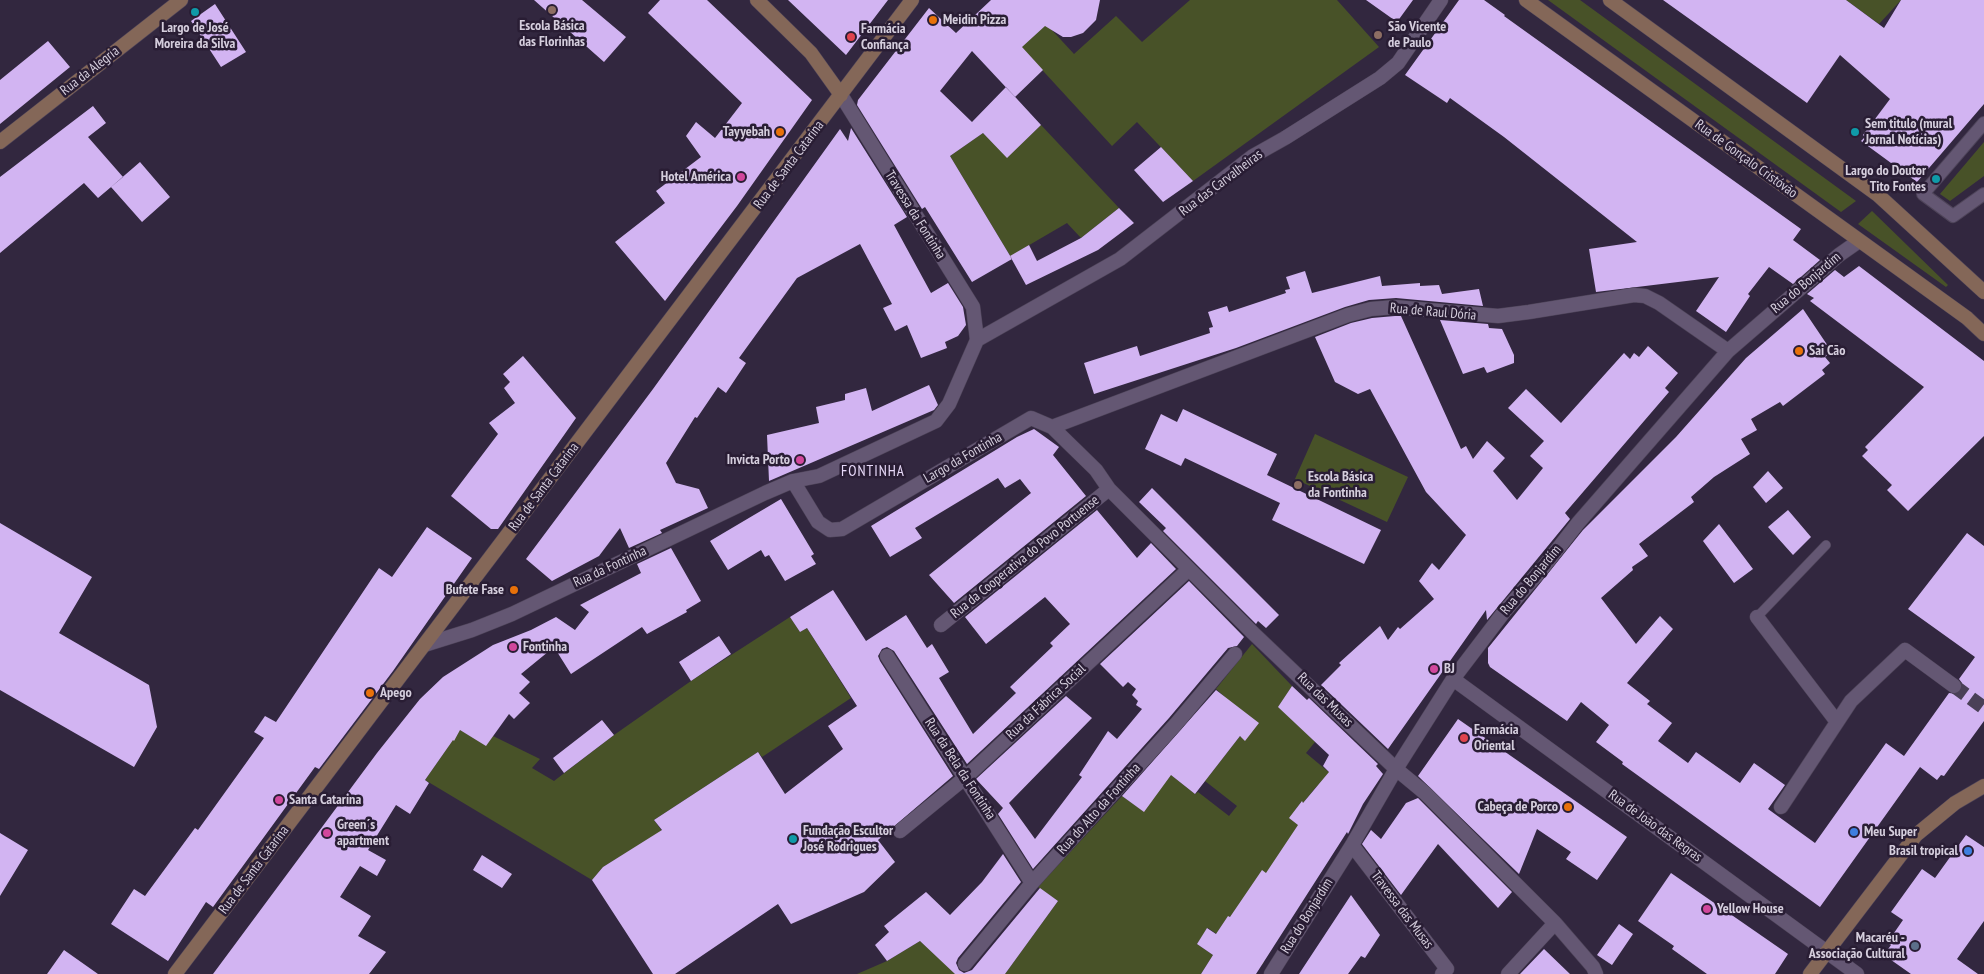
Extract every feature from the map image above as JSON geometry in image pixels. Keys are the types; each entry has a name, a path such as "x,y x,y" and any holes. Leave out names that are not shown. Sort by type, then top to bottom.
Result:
{"main road":[{"name":"Rua da Alegria","path":"0,142 181,0"},
{"path":"757,0 820,63 841,95"},
{"name":"Rua de Santa Catarina","path":"175,974 912,0"},
{"name":"Rua de Gonçalo Cristóvão","path":"1526,0 1967,318 1984,334"},
{"path":"1610,0 1625,6 1878,195 1984,292"},
{"name":"Rua de Gonçalo Cristóvão","path":"1967,318 1984,325"},
{"path":"1810,974 1916,835 1955,803 1984,786"}],"street":[{"name":"Rua das Carvalheiras","path":"976,340 1120,259 1253,156 1380,78 1398,63 1441,0"},
{"name":"Travessa da Fontinha","path":"841,95 973,307 976,340"},
{"path":"1984,123 1923,194 1953,216 1984,194"},
{"name":"Rua do Bonjardim","path":"1270,974 1352,845 1396,769 1453,679 1504,612 1542,569 1578,523 1728,351 1859,240"},
{"name":"Rua de Raul Dória","path":"1052,427 1348,315 1371,309 1394,308 1498,316 1639,296 1659,302 1728,351"},
{"path":"793,481 819,476 936,421 949,404 976,340"},
{"name":"Largo da Fontinha","path":"793,481 818,522 830,530 842,529 1031,418 1052,427"},
{"name":"Rua das Musas","path":"1052,427 1096,470 1109,488 1189,569 1396,769 1425,793 1555,923 1593,966 1596,974"},
{"name":"Rua da Fontinha","path":"424,645 472,630 512,614 793,481"},
{"name":"Rua da Cooperativa do Povo Portuense","path":"941,625 1109,488"},
{"name":"Rua da Fábrica Social","path":"900,831 966,777 1189,569"},
{"path":"1757,617 1837,722"},
{"path":"1781,808 1851,701 1905,650 1954,686"},
{"name":"Rua do Alto da Fontinha","path":"965,964 1032,883 1176,724 1235,654"},
{"name":"Rua da Bela da Fontinha","path":"887,656 1032,883"},
{"name":"Rua de João das Regras","path":"1453,679 1857,974"},
{"name":"Travessa das Musas","path":"1352,845 1447,970 1442,974"},
{"path":"1508,974 1555,923"}],"lane":[{"path":"1757,617 1826,545"}],"green space":[{"path":"1190,0 1337,0 1379,47 1193,181 1137,122 1112,146 1000,24 1025,1 1074,54 1116,16 1142,42"},
{"path":"1548,0 1580,0 1856,201 1841,212"},
{"path":"1846,0 1901,0 1879,24"},
{"path":"1041,125 1119,208 1081,238 1067,223 1019,251 1021,255 1012,259 950,156 983,133 1007,157"},
{"path":"1984,142 1984,176 1950,201 1940,194"},
{"path":"1872,211 1948,285 1946,287 1858,224"},
{"path":"1315,434 1408,477 1387,522 1295,479"},
{"path":"790,617 800,632 807,628 851,698 762,757 758,752 654,820 662,831 603,867 592,880 425,780 448,747 447,736 454,740 458,733 455,730 457,728 486,745 493,736 540,759 532,768 554,781 614,735 691,681"},
{"path":"1252,644 1292,686 1280,705 1315,742 1306,753 1331,774 1316,787 1303,803 1301,802 1290,818 1306,830 1256,935 1229,916 1218,931 1264,962 1262,965 1208,928 1197,944 1213,955 1201,974 1005,974 1058,901 1038,887 1122,796 1143,811 1155,762 1195,794 1198,792 1229,816 1237,806 1205,781 1240,736 1245,740 1225,697 1216,689"},
{"path":"920,941 956,974 857,974 887,961"}],"building":[{"path":"534,0 582,0 626,37 604,62"},
{"path":"660,0 707,0 812,100 737,206 665,301 615,242 665,203 656,191 701,157 686,136 696,122 715,138 742,103 648,13"},
{"path":"788,0 888,0 846,55"},
{"path":"991,0 1100,0 1096,20 1083,33 1071,37 1063,37 1045,26 1022,47 1043,70 1015,97 1041,125 1007,158 983,133 950,156 1012,259 972,282 925,207 922,209 857,105 858,100 929,8 956,33","holes":["972,51 1006,87 972,122 940,91"]},
{"path":"1366,0 1413,0 1397,22"},
{"path":"1459,0 1484,0 1505,15 1801,229 1793,240 1820,260 1793,284 1769,267 1748,294 1750,296 1726,332 1696,311 1719,277 1596,292 1589,249 1637,242 1504,137 1450,98 1447,103 1405,75"},
{"path":"1663,0 1846,0 1884,28 1901,0 1984,0 1984,104 1917,182 1861,141 1865,137 1863,135 1890,99 1840,55 1807,103"},
{"path":"215,4 246,52 221,67 191,21"},
{"path":"48,41 70,67 0,124 0,80"},
{"path":"93,106 106,123 88,137 123,177 98,198 84,183 0,253 0,177"},
{"path":"851,128 907,217 894,225 931,293 948,283 963,307 966,325 958,336 945,342 947,348 921,358 907,325 895,331 883,308 892,304 860,244 797,278 739,358 746,363 726,393 718,387 697,418 695,417 666,463 676,483 699,489 708,508 660,530 662,533 629,548 620,528 599,556 552,581 526,559 653,389 840,129 848,141"},
{"path":"1161,147 1193,181 1163,202 1134,170"},
{"path":"140,162 170,197 142,222 111,187"},
{"path":"1119,208 1134,223 1098,250 1026,285 1010,256 1029,245 1037,261 1081,238"},
{"path":"1859,266 1984,361 1984,436 1908,511 1887,490 1892,485 1862,456 1868,450 1865,447 1924,387 1810,301 1814,298 1807,294 1835,270 1844,277"},
{"path":"1305,271 1312,293 1380,276 1382,286 1420,283 1420,286 1439,285 1442,294 1479,289 1483,306 1396,298 1369,300 1345,307 1236,348 1094,394 1084,363 1137,346 1140,356 1210,333 1209,328 1213,327 1208,312 1227,306 1229,312 1286,293 1285,290 1290,289 1286,277"},
{"path":"1803,309 1832,352 1825,357 1830,363 1822,370 1825,374 1783,406 1780,402 1751,419 1757,430 1741,439 1750,454 1714,477 1691,497 1694,502 1639,544 1648,556 1632,567 1633,570 1601,598 1636,644 1660,616 1673,629 1627,683 1650,701 1647,704 1672,723 1658,741 1688,763 1696,752 1740,783 1754,763 1785,785 1768,809 1815,843 1886,743 1904,756 1949,693 1957,694 1961,691 1962,683 1959,679 1975,657 1908,609 1967,533 1984,546 1984,721 1944,776 1941,775 1937,780 1920,767 1820,907 1622,764 1623,762 1596,742 1609,725 1581,702 1567,721 1490,667 1488,663 1488,648 1583,530 1676,437 1746,358"},
{"path":"1401,316 1461,449 1466,446 1473,459 1487,441 1505,458 1493,471 1517,500 1543,468 1530,456 1544,441 1508,408 1526,389 1561,423 1624,353 1630,359 1634,353 1639,357 1648,346 1678,373 1665,388 1669,392 1565,513 1570,519 1487,620 1486,610 1388,749 1321,685 1341,665 1339,663 1380,626 1388,640 1398,627 1400,629 1434,599 1419,581 1432,563 1439,570 1466,535 1426,492 1370,389 1358,394 1335,382 1315,337 1351,323 1372,318"},
{"path":"1440,320 1488,324 1489,328 1502,329 1514,355 1514,363 1487,373 1484,367 1463,374"},
{"path":"523,356 576,418 498,529 491,529 451,496 498,434 489,423 515,403 504,388 510,382 503,374"},
{"path":"929,385 938,405 934,410 769,481 767,435 819,423 816,407 845,400 845,394 866,388 872,411"},
{"path":"1183,409 1277,454 1267,475 1381,530 1364,564 1272,520 1280,503 1185,458 1181,466 1145,449 1161,414 1177,422"},
{"path":"1034,429 1059,447 1053,455 1086,496 954,603 929,575 1031,493 1020,479 1005,488 998,478 915,528 922,538 890,557 871,526 1017,437"},
{"path":"1768,471 1783,488 1766,503 1753,487"},
{"path":"1152,488 1279,615 1266,628 1258,621 1256,624 1163,531 1166,528 1139,502"},
{"path":"781,499 814,554 811,556 816,564 785,581 769,555 765,557 761,550 728,570 710,541"},
{"path":"1097,510 1137,558 1151,543 1176,569 967,764 894,651 887,647 882,649 878,656 880,661 953,776 878,840 895,862 864,892 791,924 778,904 675,974 653,974 592,880 603,867 662,830 654,820 758,752 785,794 843,749 828,726 857,706 807,628 800,632 790,617 833,590 866,641 906,615 927,648 932,644 949,672 939,678 973,734 1016,693 1010,687 1053,646 1050,643 1070,624 1045,597 986,644 965,617"},
{"path":"1788,510 1811,537 1793,555 1768,527"},
{"path":"0,523 92,577 59,633 149,685 157,727 134,767 0,690"},
{"path":"1719,524 1753,569 1734,583 1703,541"},
{"path":"427,527 472,558 393,671 319,769 315,767 213,907 206,902 168,961 111,924 134,889 145,896 195,828 198,830 264,738 254,732 265,716 276,722 379,568 392,577"},
{"path":"671,548 701,601 686,610 687,612 647,634 642,627 571,674 554,647 521,674 530,682 519,693 530,703 514,719 509,714 486,746 460,730 425,780 429,783 410,814 396,805 368,850 386,860 377,876 360,866 340,897 371,916 358,936 386,952 369,974 213,974 377,753 420,699 443,677 493,645 531,630 556,617 575,630 589,612 580,605 641,573 637,564"},
{"path":"1189,581 1244,637 1237,646 1228,648 1169,718 1033,869 998,814 1003,808 976,779 1066,696 1092,718 1009,803 1035,839 1082,777 1079,775 1108,731 1117,739 1142,709 1136,705 1138,701 1132,695 1136,689 1128,682 1123,687 1100,664"},
{"path":"719,636 731,654 691,681 679,662"},
{"path":"1292,686 1307,700 1309,698 1378,764 1376,766 1383,774 1363,804 1348,834 1347,832 1256,974 1201,974 1213,955 1197,944 1207,928 1216,934 1262,870 1266,873 1298,825 1289,818 1329,772 1323,766 1329,755 1278,707"},
{"path":"1216,690 1259,723 1245,741 1240,736 1195,794 1171,775 1144,812 1122,796"},
{"path":"1458,719 1627,837 1597,880 1566,859 1571,852 1537,829 1519,874 1418,776"},
{"path":"602,720 614,735 564,773 553,758"},
{"path":"1418,798 1512,892 1498,908 1438,844 1401,895 1362,844 1371,830 1381,839 1406,803"},
{"path":"0,833 28,850 0,896"},
{"path":"1966,835 1984,847 1984,921 1957,959 1978,974 1911,974 1884,955 1891,945 1887,943 1903,920 1891,912 1922,869 1935,878"},
{"path":"1003,854 1021,882 958,958 956,963 959,970 964,973 972,970 1040,888 1058,901 1005,974 955,974 920,941 887,961 875,945 889,932 884,926 926,892 950,915 982,882"},
{"path":"482,855 512,874 502,888 473,870"},
{"path":"1671,873 1788,954 1775,974 1707,974 1672,949 1674,946 1638,921"},
{"path":"1351,895 1380,935 1365,958 1361,956 1348,974 1299,974"},
{"path":"1619,924 1633,934 1612,965 1597,955"},
{"path":"1544,949 1570,974 1520,974"},
{"path":"64,950 98,974 47,974"}],"tunnel":[{"path":"1954,686 1984,708"}],"place":[{"name":"Escola Básica das Florinhas","path":"552,10"},
{"name":"Largo de José Moreira da Silva","path":"195,12"},
{"name":"Meidin Pizza","path":"933,20"},
{"name":"São Vicente de Paulo","path":"1378,35"},
{"name":"Farmácia Confiança","path":"851,37"},
{"name":"Tayyebah","path":"780,132"},
{"name":"Sem titulo (mural Jornal Notícias)","path":"1855,132"},
{"name":"Hotel América","path":"741,177"},
{"name":"Largo do Doutor Tito Fontes","path":"1936,179"},
{"name":"Sai Cão","path":"1799,351"},
{"name":"Invicta Porto","path":"800,460"},
{"name":"Escola Básica da Fontinha","path":"1298,485"},
{"name":"Bufete Fase","path":"514,590"},
{"name":"Fontinha","path":"513,647"},
{"name":"BJ","path":"1434,669"},
{"name":"Apego","path":"370,693"},
{"name":"Farmácia Oriental","path":"1464,738"},
{"name":"Santa Catarina","path":"279,800"},
{"name":"Cabeça de Porco","path":"1568,807"},
{"name":"Meu Super","path":"1854,832"},
{"name":"Green´s apartment","path":"327,833"},
{"name":"Fundação Escultor José Rodrigues","path":"793,839"},
{"name":"Brasil tropical","path":"1968,851"},
{"name":"Yellow House","path":"1707,909"},
{"name":"Macaréu - Associação Cultural","path":"1915,946"}],"district":[{"name":"FONTINHA","path":"873,472"}]}
